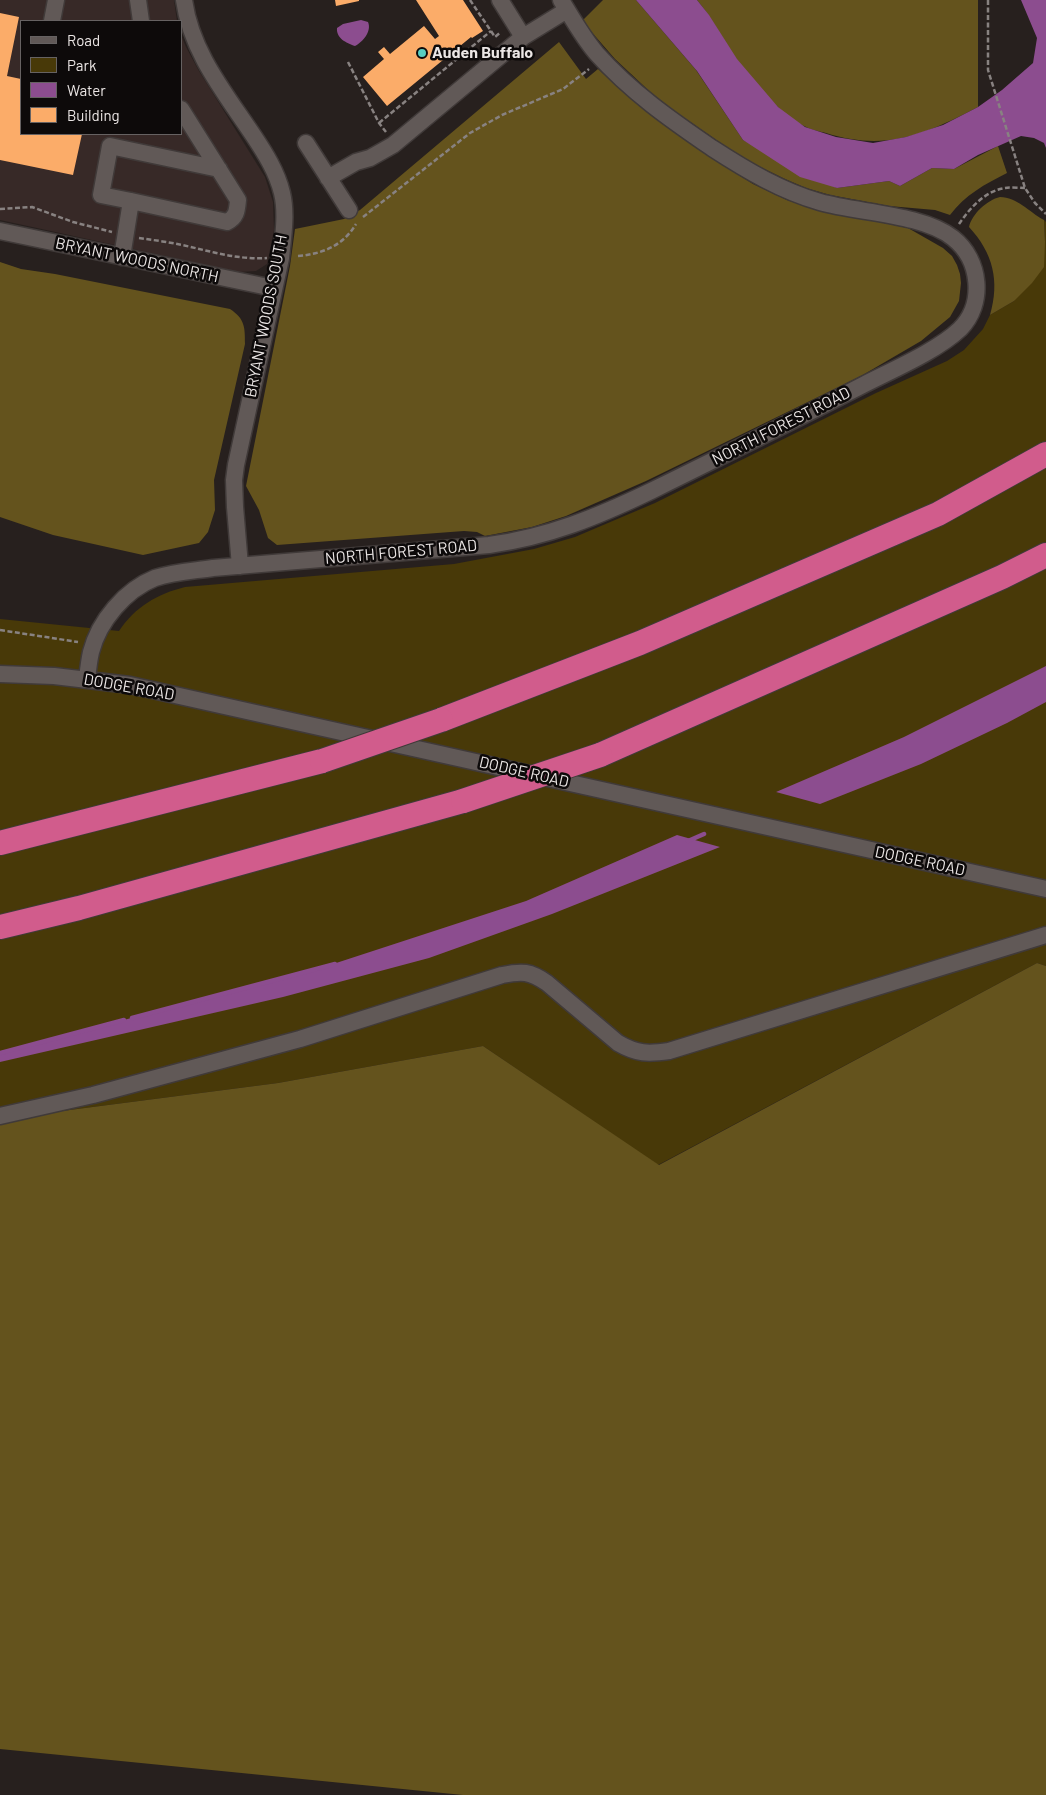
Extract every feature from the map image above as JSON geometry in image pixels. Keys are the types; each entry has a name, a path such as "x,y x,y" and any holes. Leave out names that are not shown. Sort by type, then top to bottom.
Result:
{"highway":[{"path":"0,843 322,761 441,720 640,643 938,514 1046,454"},
{"path":"0,927 79,908 463,801 600,755 1002,577 1046,555"}],"street":[{"path":"52,20 56,0"},
{"path":"138,0 141,20"},
{"name":"BRYANT WOODS SOUTH","path":"184,0 189,28 200,52 270,162 282,192 284,232 281,258 273,288 234,480 234,507 240,566"},
{"path":"500,0 523,37"},
{"path":"328,178 356,162 383,152 393,145 564,5"},
{"name":"NORTH FOREST ROAD","path":"87,679 93,645 101,627 115,607 144,584 154,579 176,573 240,566 489,545 533,537 570,526 651,491 884,374 943,342 966,322 975,302 976,280 968,256 951,236 928,224 822,203 777,186 739,165 663,114 628,86 587,41 564,5"},
{"path":"182,112 219,169 238,200 237,212 234,218 227,222 101,195 110,146 219,169"},
{"path":"306,143 349,210"},
{"path":"122,257 131,201"},
{"name":"BRYANT WOODS NORTH","path":"0,232 273,288"},
{"name":"DODGE ROAD","path":"0,674 54,676 130,685 1046,889"},
{"path":"0,1116 93,1096 290,1041 502,975 520,972 535,975 618,1043 631,1050 649,1054 669,1052 1046,935"}],"path":[{"path":"470,0 495,37 506,28"},
{"path":"988,0 988,70 1025,188 1034,203 1046,214"},
{"path":"379,123 491,31"},
{"path":"291,256 330,249 348,237 357,221 470,133 502,115 563,89 602,59"},
{"path":"348,62 379,123 388,134"},
{"path":"962,221 969,210 986,195 1005,188 1025,188"},
{"path":"0,630 93,645"}],"shaded area":[{"path":"0,0 174,0 177,20 20,20 20,135 182,135 182,37 199,71 265,177 273,202 274,230 267,264 256,271 239,272 0,220"},
{"path":"603,0 636,0 696,70 743,140 837,188 889,181 900,186 932,168 954,169 998,146 1007,173 976,191 950,215 935,210 889,206 830,195 806,188 744,159 661,102 615,59 582,21"},
{"path":"697,0 978,0 978,107 923,132 887,140 868,141 848,138 809,128 785,113 759,88 737,60"},
{"path":"559,42 586,79 598,69 656,119 753,184 787,200 811,208 908,228 943,248 952,256 960,274 959,301 950,317 921,341 861,376 646,481 566,516 532,527 485,536 477,532 464,531 277,545 268,538 259,510 246,486 290,266 295,229 344,219 360,210"},
{"path":"1000,197 1012,199 1044,220 1044,267 1032,283 1014,301 990,315 994,291 992,268 984,247 969,227 973,217 981,208 990,201"},
{"path":"0,262 21,269 230,309 239,316 244,328 245,344 214,480 215,510 208,532 199,543 143,555 53,535 0,517"},
{"path":"1037,963 1046,966 1046,1795 463,1795 0,1749 0,1119 278,1083 483,1046 659,1165"}],"green space":[{"path":"1044,220 1046,222 1046,966 1037,963 658,1165 483,1046 278,1083 0,1119 0,619 119,631 140,608 165,593 185,587 454,564 534,549 575,537 655,503 876,393 947,361 964,350 983,329 990,315 1014,301 1045,242"}],"water":[{"path":"636,0 697,0 709,15 737,59 778,107 805,127 836,137 873,143 906,137 943,125 978,107 1002,90 1033,63 1037,38 1021,0 1046,0 1046,148 1044,143 1034,138 1021,136 978,155 954,169 932,168 900,186 889,181 837,188 800,177 743,140 697,71"},
{"path":"361,20 368,22 369,29 366,36 355,46 345,42 338,35 337,28 343,24"},
{"path":"1046,666 1046,702 921,764 820,804 776,792 904,737"},
{"path":"677,835 720,847 552,914 429,958 283,997 0,1062 0,1053 330,965 526,901"}],"building":[{"path":"335,0 359,0 359,1 336,6"},
{"name":"Auden Buffalo","path":"416,0 463,0 483,31 471,37 387,106 363,77 384,59 378,52 384,47 390,54 424,26 435,39 439,36"},
{"path":"0,13 19,17 7,76 20,79 20,135 82,135 73,175 0,160"}],"waterway":[{"path":"688,841 704,834"},
{"path":"132,1018 335,964"},
{"path":"0,1053 124,1020"}],"place":[{"name":"Auden Buffalo","path":"422,53"}]}
